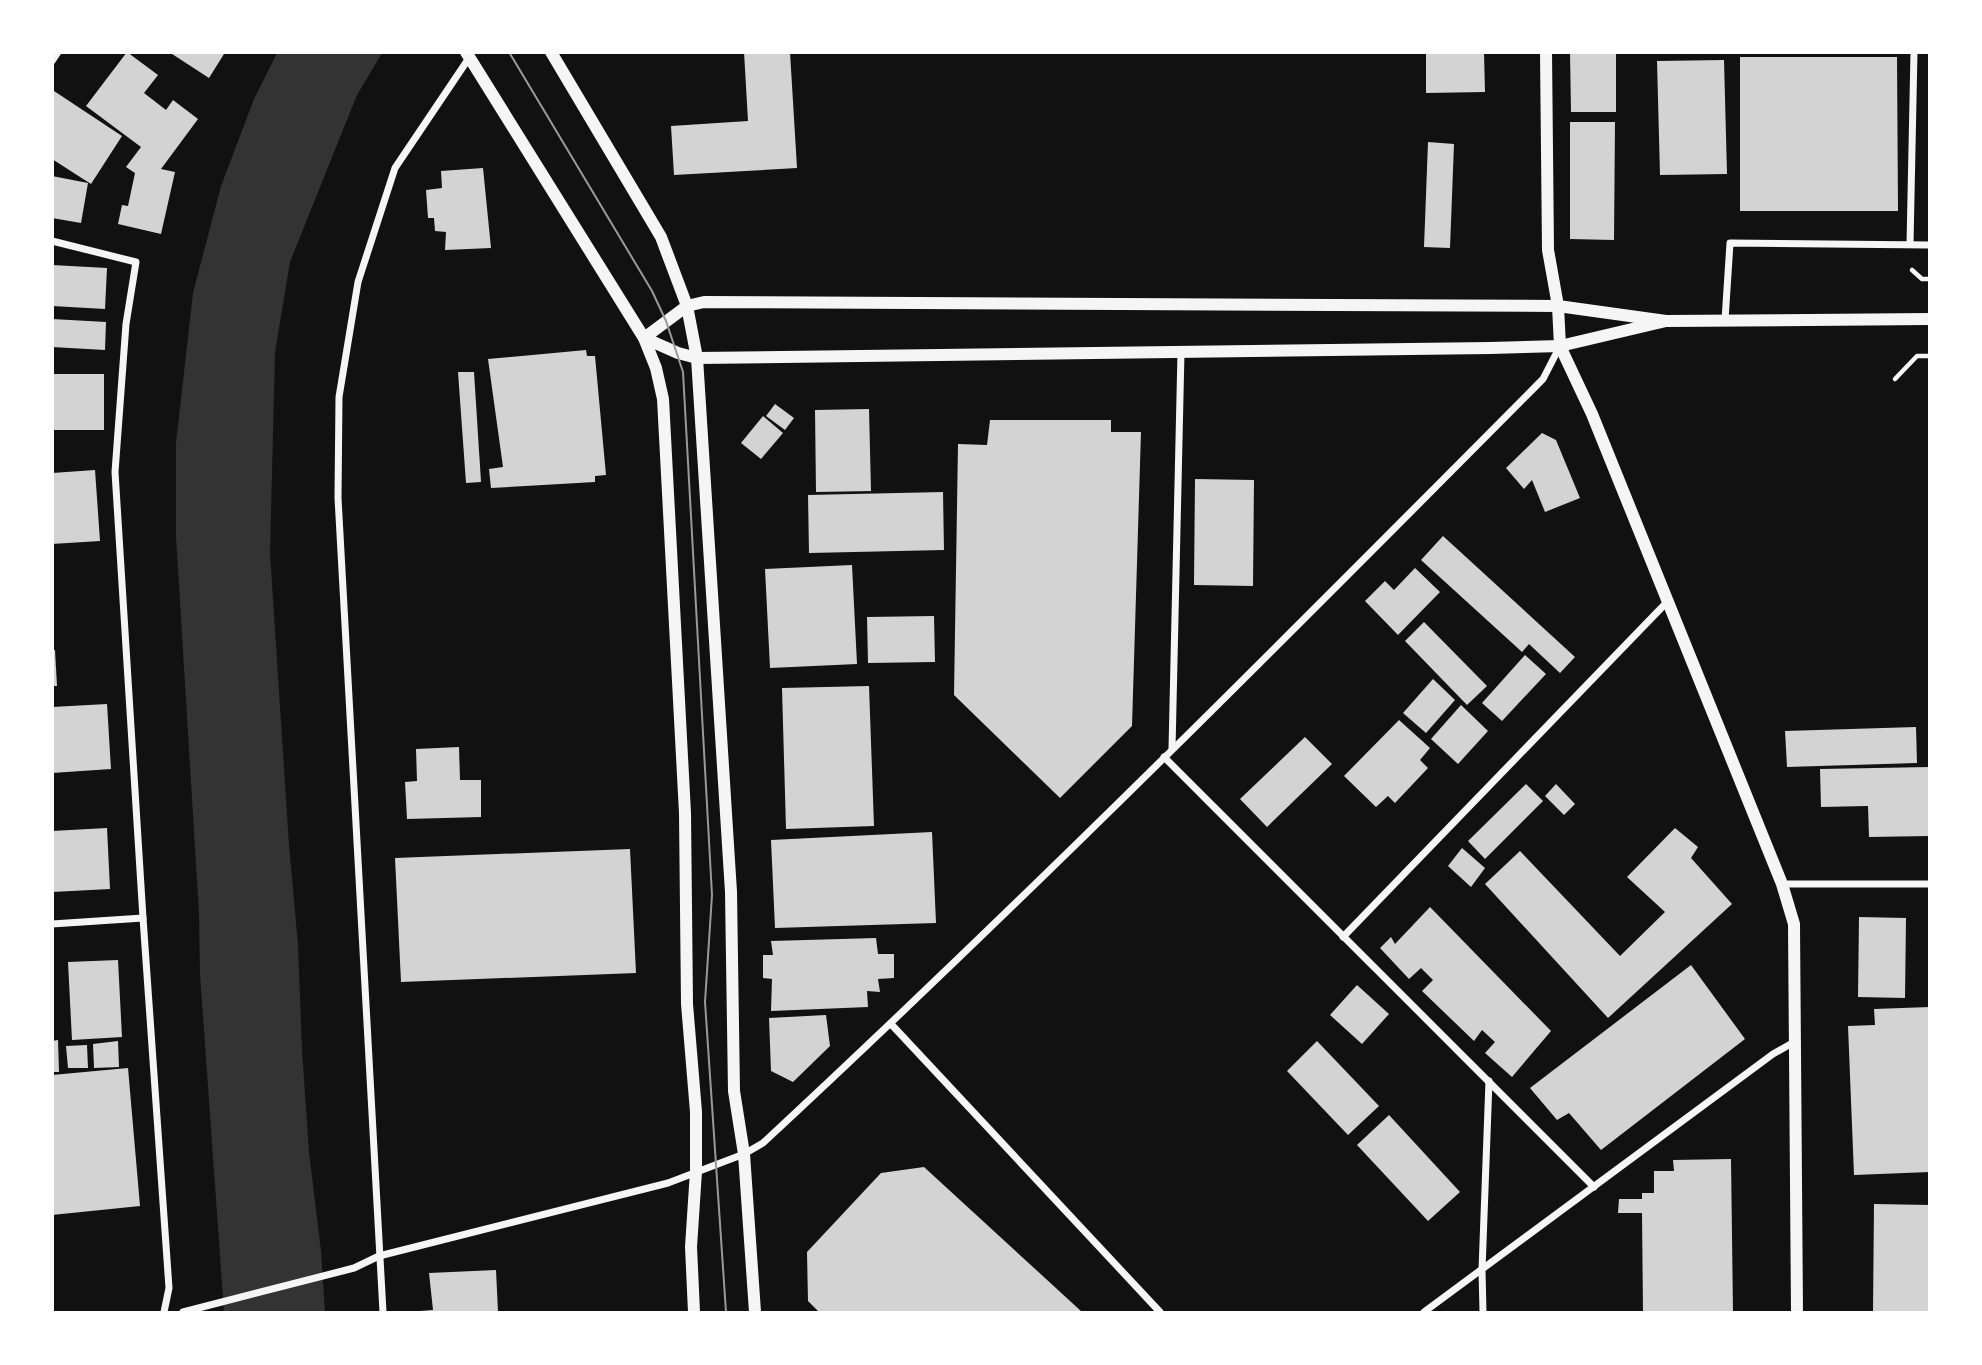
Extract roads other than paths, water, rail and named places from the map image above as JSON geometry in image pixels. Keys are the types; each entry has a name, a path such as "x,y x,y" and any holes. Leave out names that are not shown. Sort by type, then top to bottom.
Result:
{"street":[{"path":"52,61 58,52"},
{"path":"551,52 661,237 687,306 697,358 731,892 734,1091 744,1154 755,1312"},
{"path":"1546,52 1548,250 1558,306 1560,346 1592,414 1668,601 1782,884 1794,924 1797,1312"},
{"path":"1910,244 1914,52"},
{"path":"383,1312 338,498 339,397 358,282 395,168 467,55 644,338 656,368 663,399 685,813 687,1003 696,1112 696,1171 691,1247 694,1312"},
{"path":"52,241 135,262 126,324 115,472 169,1288 164,1312"},
{"path":"1725,320 1730,243 1930,244"},
{"path":"644,338 687,306 705,302 1558,306 1666,321 1930,319"},
{"path":"644,338 697,358 1560,346 1666,321"},
{"path":"183,1312 354,1268 379,1256 668,1183 744,1154 763,1143 891,1024 1164,757 1543,379 1560,346"},
{"path":"1172,749 1181,352"},
{"path":"1343,937 1668,601"},
{"path":"1164,757 1594,1186"},
{"path":"1782,884 1930,884"},
{"path":"52,924 143,918"},
{"path":"891,1024 1160,1312"},
{"path":"1424,1312 1773,1054 1796,1041"},
{"path":"1483,1312 1489,1081"}],"tram line":[{"path":"509,52 652,291 666,321 683,372 712,895 705,1002 726,1312"}]}
